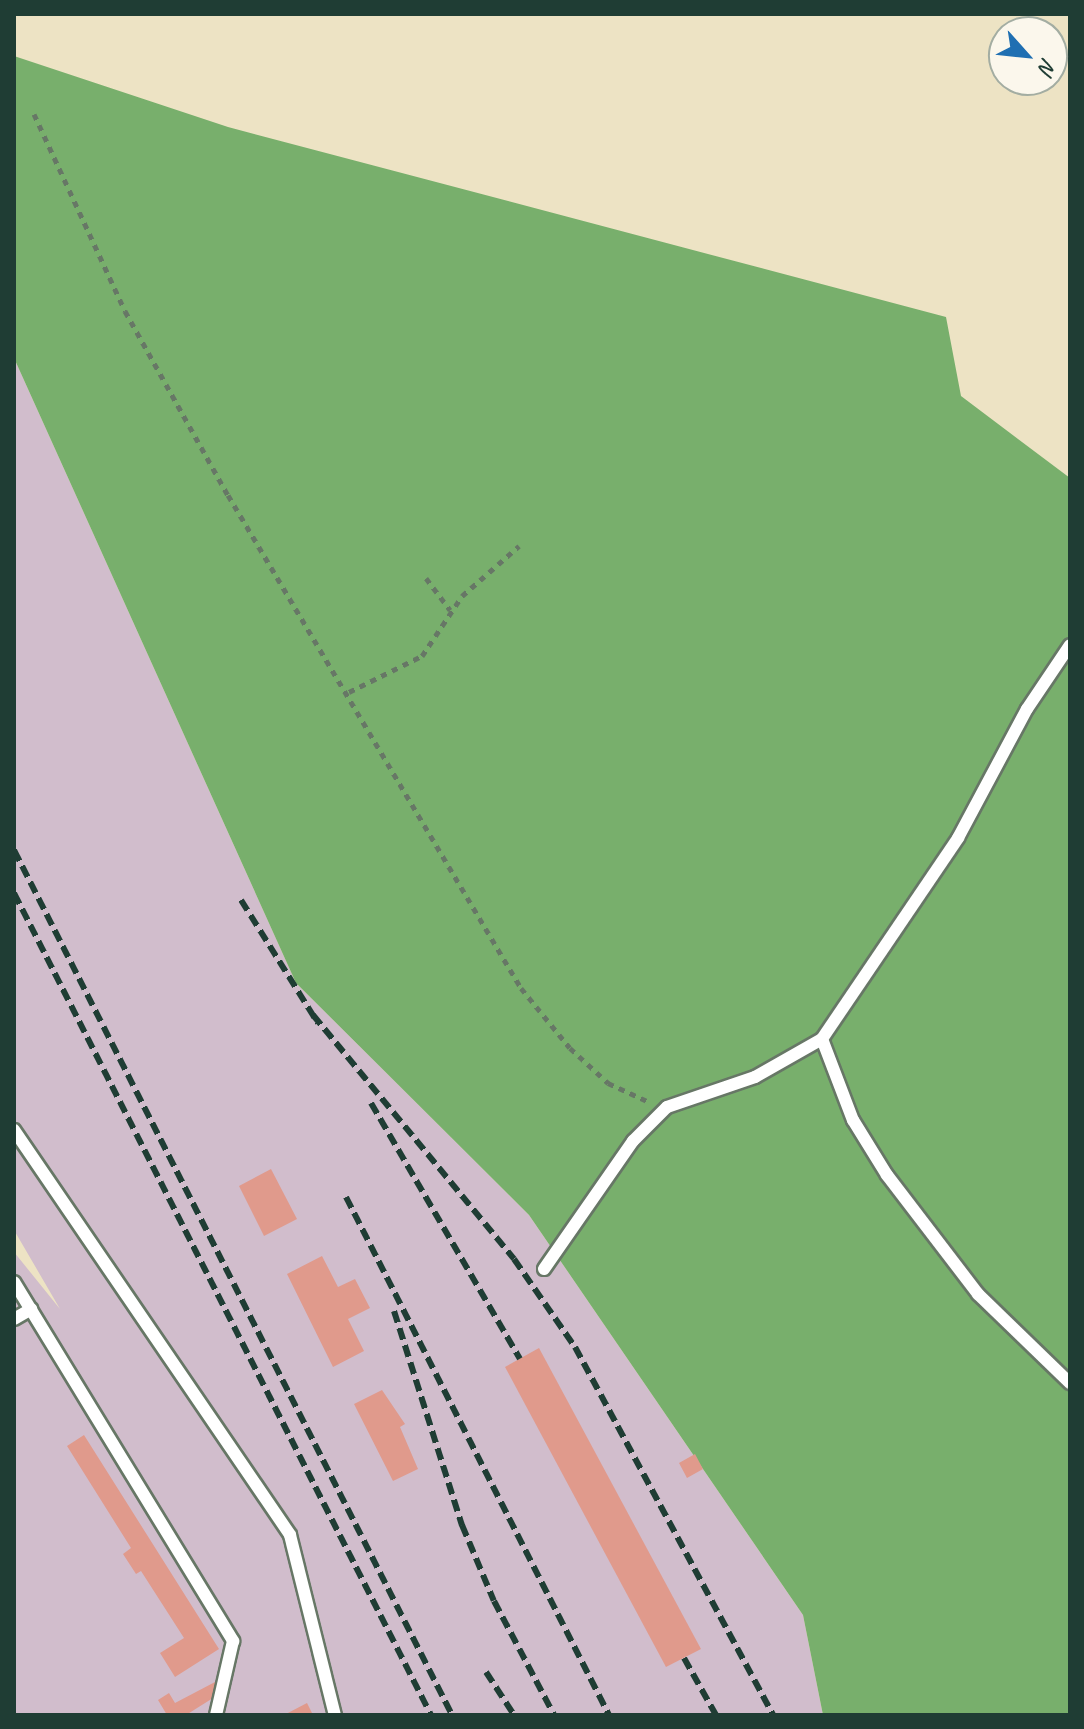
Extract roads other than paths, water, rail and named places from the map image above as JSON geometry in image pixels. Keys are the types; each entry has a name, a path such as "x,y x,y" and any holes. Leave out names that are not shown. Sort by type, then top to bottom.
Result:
{"lane":[{"path":"544,1269 633,1141 667,1107 755,1077 822,1039 958,838 1027,709 1070,645"},
{"path":"822,1039 853,1120 887,1175 978,1294 1070,1383"},
{"path":"14,1130 290,1535 335,1715"},
{"path":"14,1282 233,1641 216,1715"},
{"path":"14,1319 31,1309"}],"railway":[{"path":"14,850 452,1715"},
{"path":"14,893 431,1715"},
{"path":"241,900 318,1023"},
{"path":"313,1015 514,1259 575,1347 773,1715"},
{"path":"371,1103 520,1359"},
{"path":"346,1197 609,1715"},
{"path":"394,1311 462,1525 494,1601 554,1715"},
{"path":"684,1658 716,1715"},
{"path":"486,1672 514,1715"}]}
